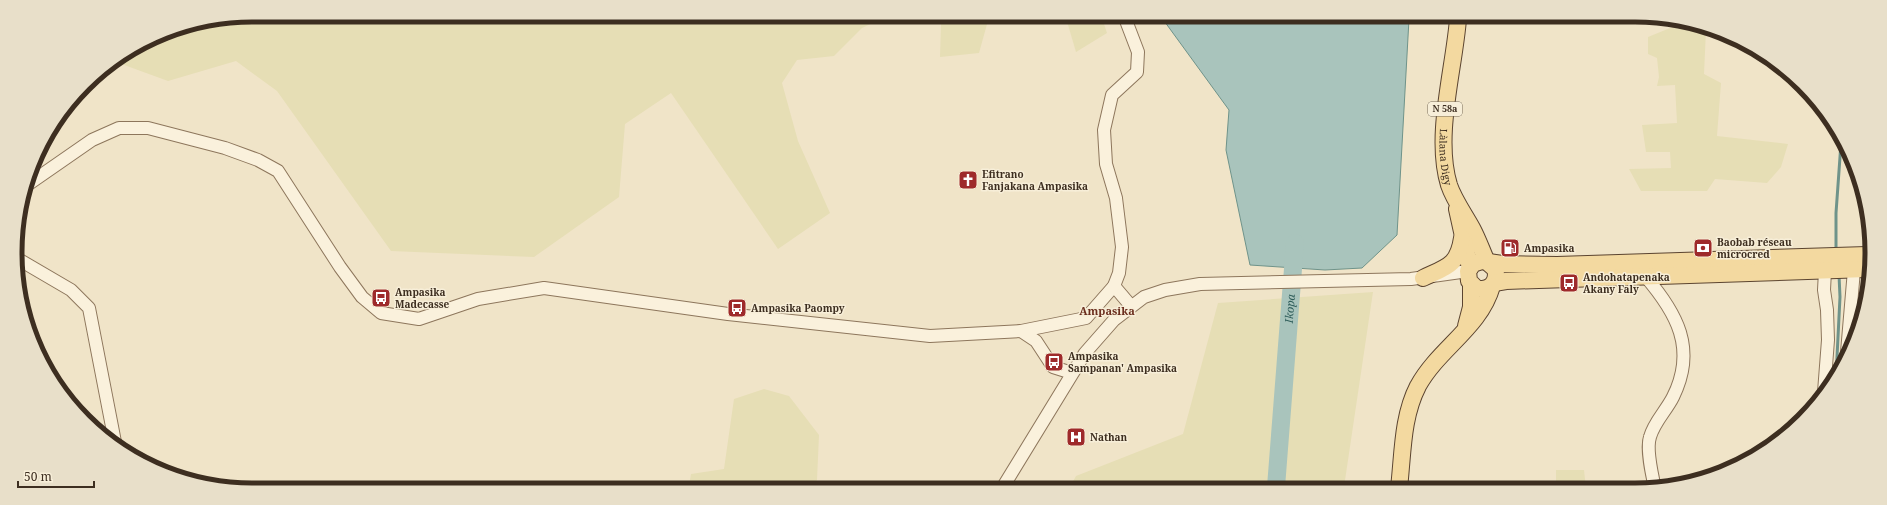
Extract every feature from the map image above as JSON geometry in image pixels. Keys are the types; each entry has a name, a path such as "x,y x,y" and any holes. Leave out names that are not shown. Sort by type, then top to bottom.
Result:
{"main road":[{"name":"Làlana Digy","path":"1458,22 1445,119 1445,154 1449,187 1456,198 1468,236"},
{"name":"N 58a","path":"1468,236 1487,262"},
{"name":"N 58a","path":"1464,331 1471,307 1468,236"},
{"name":"N 58a","path":"1417,279 1452,264 1468,236"},
{"path":"1468,236 1498,254 1529,264"},
{"path":"1824,264 1645,276 1506,281 1481,289 1470,276 1477,262 1529,264 1824,264 1857,265 1865,257"},
{"path":"1487,262 1495,269 1496,274 1493,284"},
{"name":"N 58a","path":"1400,483 1409,406 1419,385 1431,367 1481,312 1493,284"}],"street":[{"path":"33,181 92,140 119,128 148,128 225,148 258,160 278,171 340,267 362,297 381,312 419,319 478,299 544,288 728,314 930,336 1022,331 1086,318 1114,286 1119,273 1122,247 1116,198 1106,164 1104,130 1112,95 1138,72 1138,52 1127,22"},
{"path":"22,261 71,290 88,308 114,436"},
{"path":"1824,264 1824,290 1827,310 1828,340 1825,383"},
{"path":"1849,337 1857,265"},
{"path":"1005,483 1072,373 1100,335 1130,306 1144,297 1165,290 1200,284 1417,279 1470,276"},
{"path":"1645,276 1673,312 1679,325 1684,354 1679,382 1673,398 1659,418 1649,438 1654,483"},
{"path":"1114,286 1130,306"},
{"path":"1022,331 1036,341 1053,367 1072,373"}],"shaded area":[{"path":"237,22 875,22 862,28 834,56 797,60 782,83 798,141 830,213 778,249 671,93 625,124 619,197 534,257 391,251 277,91 236,61 168,81 120,64 137,53 178,34 208,26"},
{"path":"934,22 988,22 979,53 940,57 941,24"},
{"path":"1067,22 1103,22 1107,33 1076,52"},
{"path":"1675,26 1706,33 1704,74 1721,83 1717,136 1788,144 1781,167 1767,183 1715,179 1707,191 1641,191 1629,169 1671,168 1670,152 1646,152 1642,125 1677,123 1675,85 1657,86 1659,77 1657,58 1648,54 1648,37"},
{"path":"1373,292 1345,483 1072,483 1076,476 1183,434 1218,303"},
{"path":"764,389 789,396 819,435 817,480 814,483 690,483 691,474 724,469 734,399"},
{"path":"1556,470 1584,470 1585,483 1556,483"}],"water":[{"path":"1165,22 1409,22 1397,235 1362,268 1325,270 1250,265 1226,150 1229,110"}],"waterway":[{"path":"1836,252 1836,213 1840,150"},
{"name":"Ikopa","path":"1276,483 1295,243"},
{"path":"1837,363 1840,297 1839,275"}],"place":[{"name":"Efitrano Fanjakana Ampasika","path":"968,180"},
{"name":"Ampasika","path":"1510,248"},
{"name":"Baobab réseau microcred","path":"1703,248"},
{"name":"Andohatapenaka Akany Faly","path":"1569,283"},
{"name":"Ampasika Madecasse","path":"381,298"},
{"name":"Ampasika Paompy","path":"737,308"},
{"name":"Ampasika Sampanan' Ampasika","path":"1054,362"},
{"name":"Nathan","path":"1076,437"}],"district":[{"name":"Ampasika","path":"1107,311"}]}
